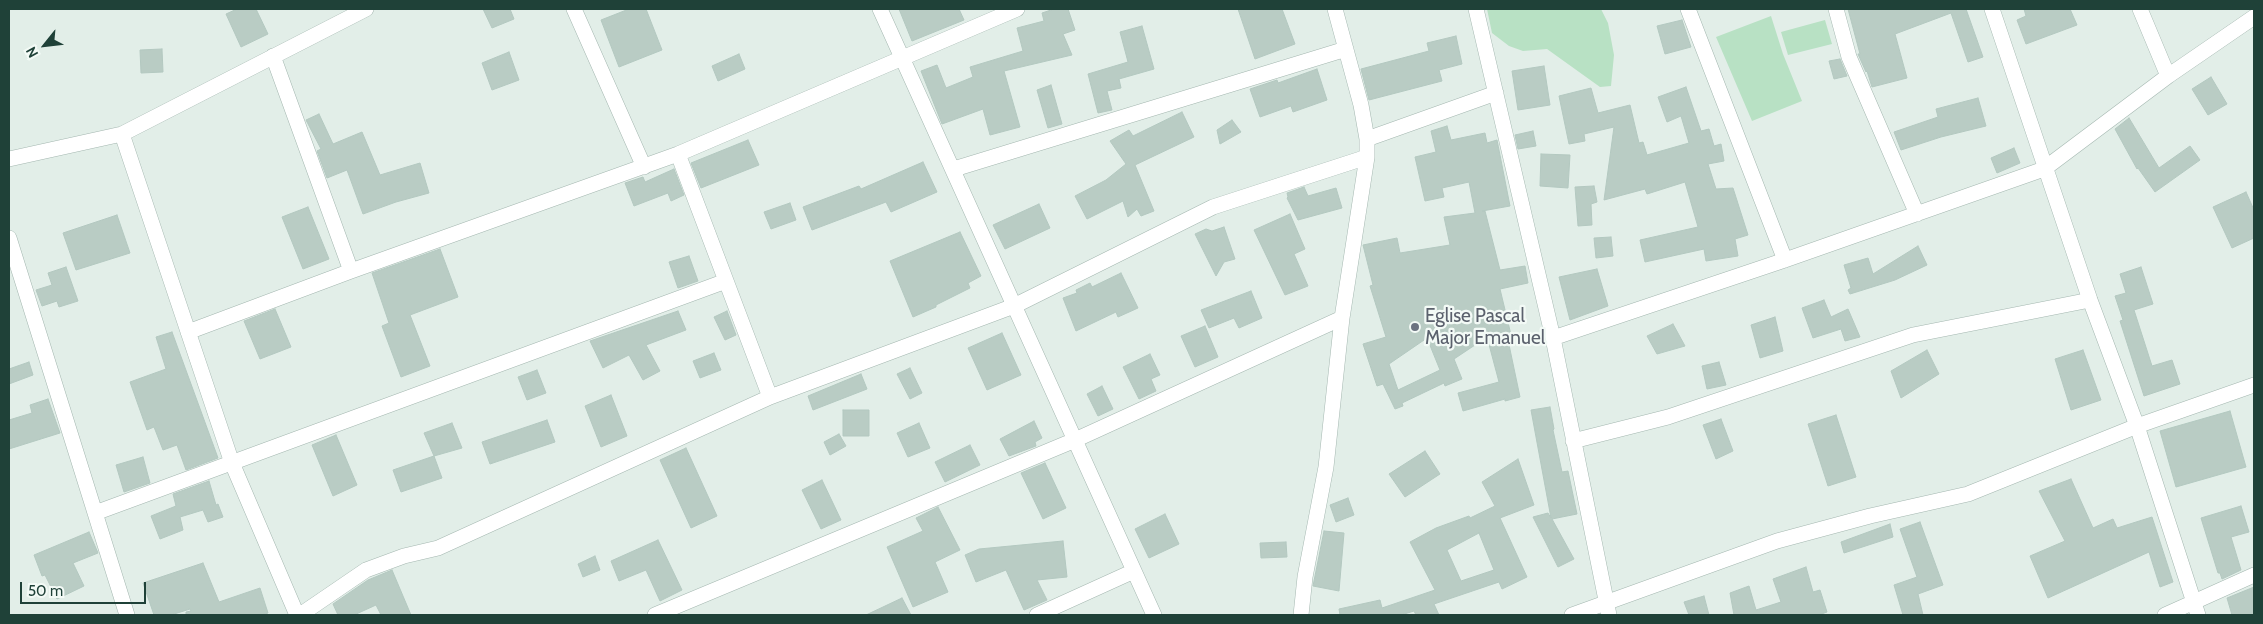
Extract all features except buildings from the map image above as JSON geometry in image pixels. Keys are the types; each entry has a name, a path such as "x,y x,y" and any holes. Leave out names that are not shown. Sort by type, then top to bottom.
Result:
{"street":[{"path":"9,159 122,134 366,9"},
{"path":"574,9 644,167"},
{"path":"880,9 954,169 1154,615"},
{"path":"188,332 351,271 678,154 1018,9"},
{"path":"1301,615 1305,577 1326,467 1342,318 1367,157 1367,139 1361,104 1335,9"},
{"path":"1476,9 1553,338 1608,608"},
{"path":"1688,9 1785,260"},
{"path":"1836,9 1849,56 1917,214"},
{"path":"1992,9 2044,169 2137,426 2196,609"},
{"path":"2140,9 2168,76"},
{"path":"1553,338 1785,260 2044,169 2168,76 2254,17"},
{"path":"954,169 1346,49"},
{"path":"273,56 351,271"},
{"path":"1367,139 1496,93"},
{"path":"122,134 232,463 299,615 366,570 404,556 438,548 770,397 1014,306 1213,207 1367,157"},
{"path":"678,154 770,397"},
{"path":"9,238 127,615"},
{"path":"96,513 726,282"},
{"path":"1573,441 1668,417 1913,335 2090,300"},
{"path":"655,615 1075,440 1342,318"},
{"path":"1572,615 1608,608 1777,541 1870,516 1968,494 2137,426 2254,385"},
{"path":"1037,615 1134,571"},
{"path":"2164,615 2196,609 2254,575"}],"green space":[{"path":"1487,9 1601,9 1608,23 1614,55 1611,86 1600,87 1547,49 1523,51 1509,46 1492,33"},
{"path":"1771,16 1783,54 1802,101 1752,121 1716,37"},
{"path":"1825,20 1832,44 1788,55 1781,32"}],"place":[{"name":"Eglise Pascal Major Emanuel","path":"1415,327"}]}
